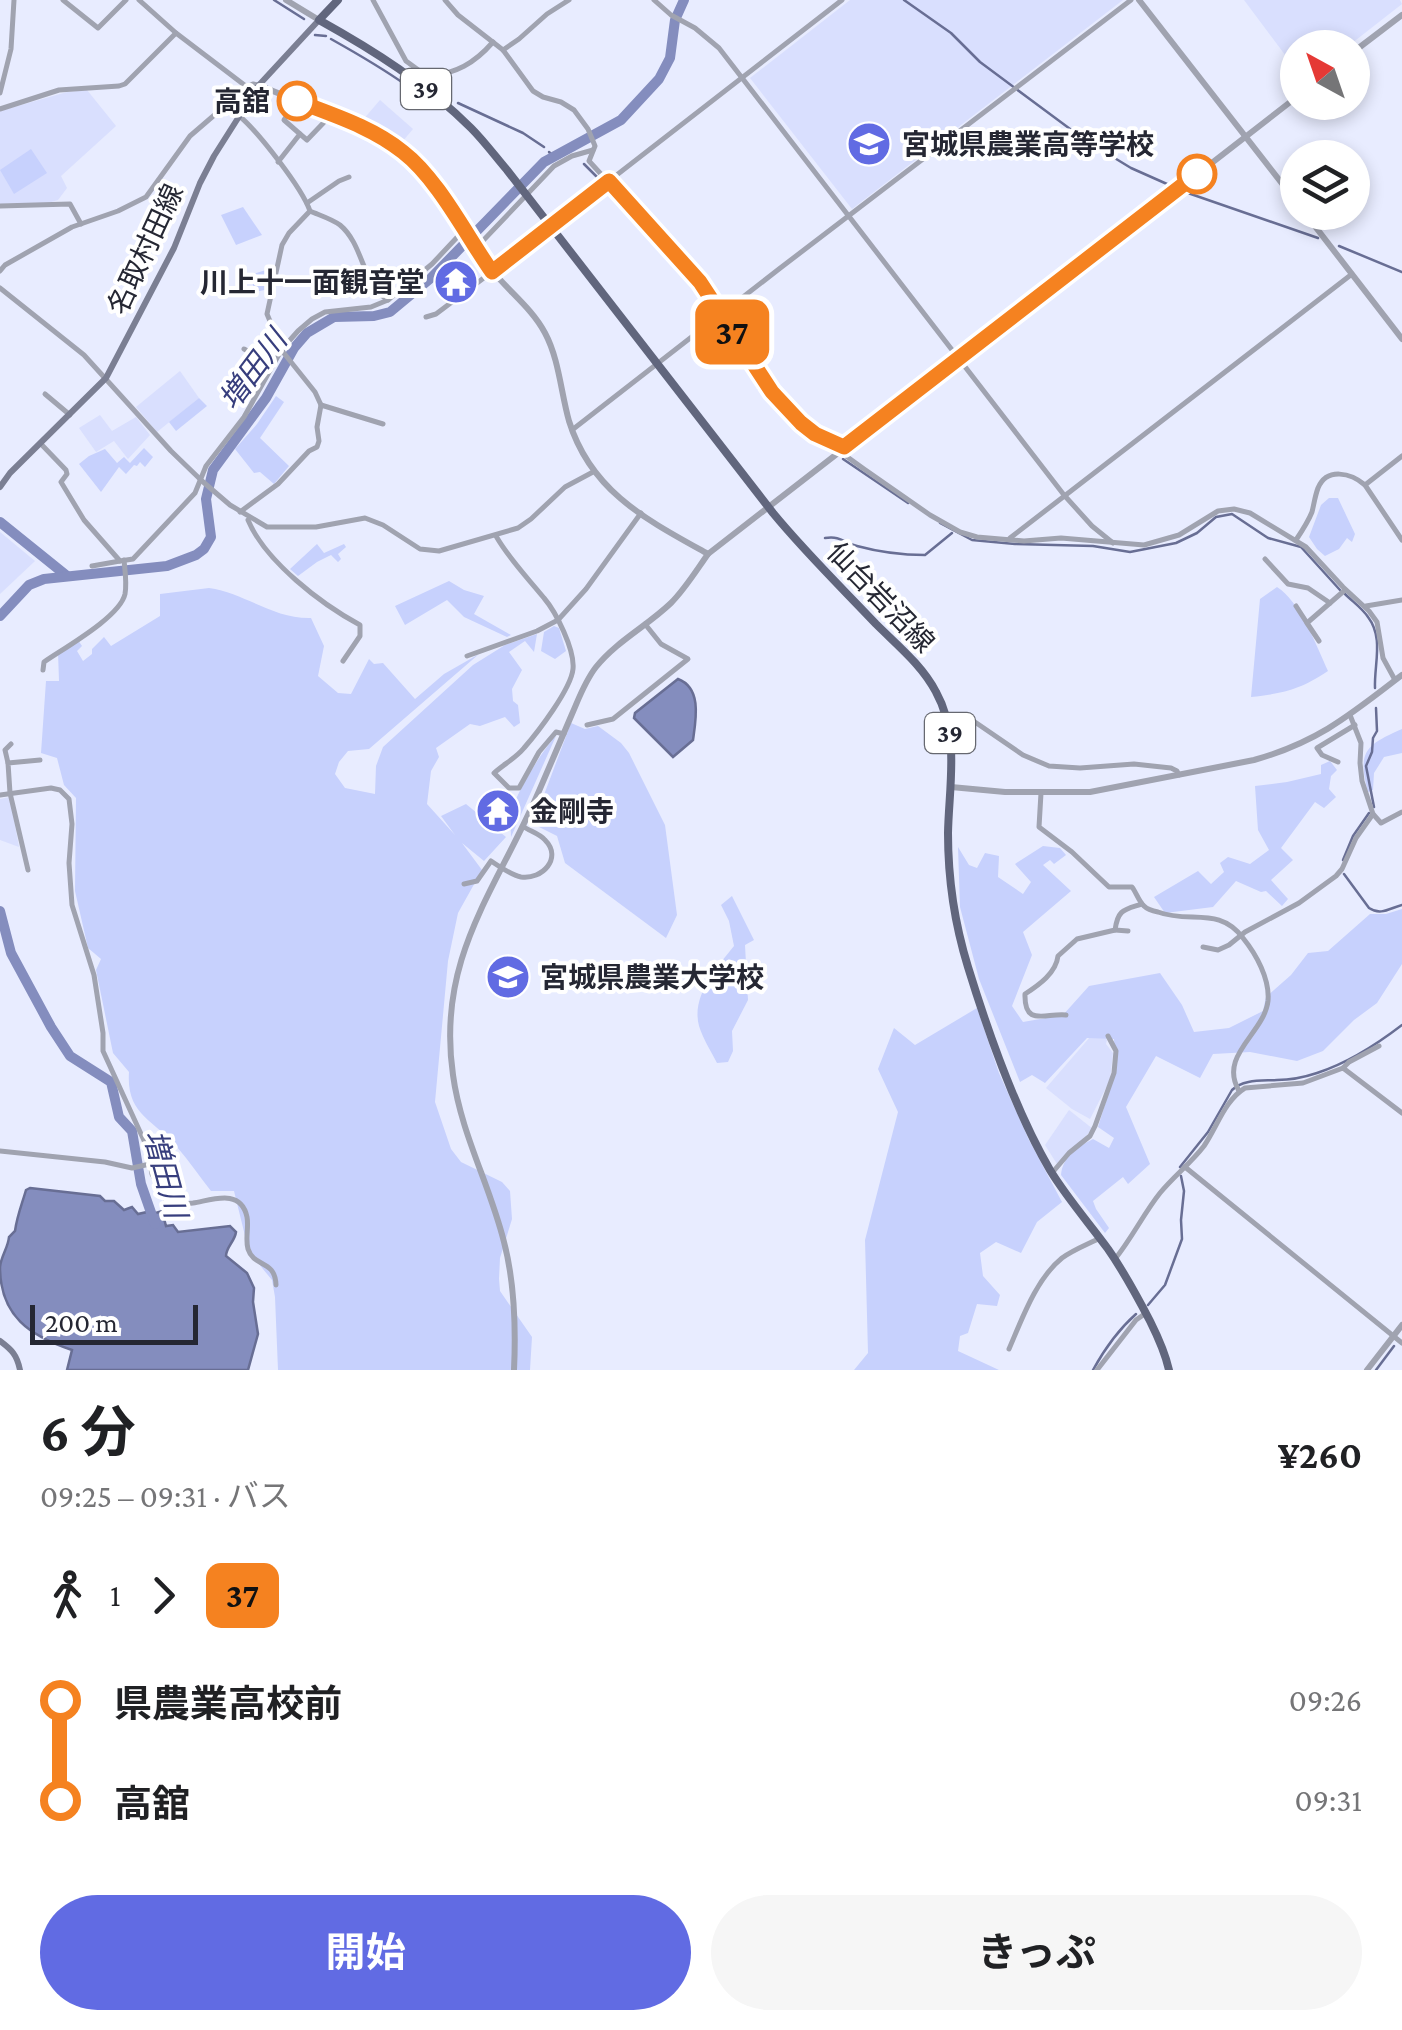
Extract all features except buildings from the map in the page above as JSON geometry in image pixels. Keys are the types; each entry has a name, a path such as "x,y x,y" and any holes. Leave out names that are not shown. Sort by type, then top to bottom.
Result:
{"main road":[{"path":"319,20 338,0"},
{"name":"仙台岩沼線","path":"319,20 385,60 449,107 474,131 768,506 934,688 947,720 950,741 950,861 967,963 1016,1098 1052,1173 1115,1259 1146,1313 1169,1370"},
{"name":"名取村田線","path":"0,487 106,378 174,248 200,182 238,115 259,85 319,20"},
{"path":"0,1341 14,1352 20,1370"}],"street":[{"path":"0,93 10,49 14,0"},
{"path":"63,0 98,28 126,0"},
{"path":"139,0 247,87"},
{"path":"286,0 319,20"},
{"path":"374,0 406,61"},
{"path":"445,0 503,50 533,91 567,105 588,130 594,148 588,161 700,282 719,318 772,392 801,423 843,448 864,469 948,526 1008,540 1061,538 1144,545 1179,535 1212,513 1228,509 1250,513 1306,547 1364,607 1377,622 1384,658 1399,678 1311,740 1254,760 1090,792 951,787"},
{"path":"503,50 569,0"},
{"path":"654,0 707,36 1064,495 1113,543"},
{"path":"426,317 436,314 492,272 842,0"},
{"path":"572,430 1131,0"},
{"path":"1139,0 1280,181"},
{"path":"1370,40 1402,15"},
{"path":"0,109 59,90 125,84 176,33"},
{"path":"385,60 394,55 428,78 464,68 493,42"},
{"path":"0,254 2,268 81,224 118,212 146,197 190,136 253,84 332,115 401,150 430,181 492,272 546,334 572,430 593,472 641,514 708,554"},
{"path":"297,101 281,123 307,140 332,115"},
{"path":"514,1370 516,1324 510,1264 464,1124 449,1038 457,973 468,934 524,827 595,668 618,644 672,602 708,554 1280,110"},
{"path":"238,115 250,125 309,207 340,226 356,246 376,291 388,300"},
{"path":"278,162 300,134"},
{"path":"475,247 554,166 594,148"},
{"path":"349,177 339,180 309,207 284,239 268,319 282,350 321,405 384,424"},
{"path":"0,206 70,204 81,224"},
{"path":"1317,230 1402,339"},
{"path":"92,566 133,559 188,501 213,455 244,417 282,350 306,324 321,314 371,307 388,300 464,232"},
{"path":"1008,540 1352,274"},
{"path":"0,288 84,355 170,452 214,492 267,527 316,527 355,519 374,520 420,549 440,551 518,528 581,476 593,472"},
{"path":"244,349 274,364"},
{"path":"45,394 70,415"},
{"path":"240,512 278,484 316,446 321,405"},
{"path":"41,444 66,470 61,482 84,520 123,561 126,578 124,598 108,618 44,662 43,670"},
{"path":"1365,486 1402,456"},
{"path":"1296,540 1323,480 1346,474 1365,486 1402,540"},
{"path":"467,656 558,620 586,590 641,514"},
{"path":"247,516 253,532 272,558 327,605 360,625 360,636 343,660"},
{"path":"496,536 558,620 573,662 560,700 523,750 494,772 509,788 519,788 548,741 556,732 564,734"},
{"path":"1265,560 1288,584 1308,588 1330,603"},
{"path":"1307,623 1346,590"},
{"path":"1364,607 1402,600"},
{"path":"1296,606 1320,642"},
{"path":"587,725 613,719 688,659 661,644 645,624"},
{"path":"1350,715 1361,742 1362,781 1373,814 1381,824 1402,812"},
{"path":"947,720 972,720 1023,756 1049,766 1152,766 1172,768 1179,776"},
{"path":"1317,748 1355,726"},
{"path":"1311,740 1322,754 1338,762"},
{"path":"11,744 5,750 10,793 28,870"},
{"path":"8,763 40,760"},
{"path":"0,794 56,788 70,804 72,905 98,994 103,1051 141,1133 150,1157 146,1165"},
{"path":"1041,793 1039,828 1061,842 1109,887 1134,888 1142,904"},
{"path":"1203,946 1218,950 1299,903 1336,876 1373,814"},
{"path":"464,884 477,881 491,862 523,878 540,874 550,864 551,850 547,842 524,827"},
{"path":"1115,930 1122,910 1142,904 1170,916 1227,922 1254,954 1268,1002 1236,1057 1236,1087 1201,1150 1156,1197 1115,1259"},
{"path":"1066,1014 1034,1016 1026,1006 1026,994 1052,972 1058,956 1078,939 1128,930"},
{"path":"1052,1173 1093,1132 1114,1073 1116,1050 1108,1036"},
{"path":"1236,1087 1303,1083 1343,1068 1380,1046"},
{"path":"1343,1068 1402,1113"},
{"path":"0,1151 132,1168 146,1165"},
{"path":"146,1165 168,1204 219,1196 240,1203 246,1214 249,1252 272,1270 276,1285"},
{"path":"1185,1167 1402,1343"},
{"path":"1009,1349 1052,1269 1064,1257 1100,1238"},
{"path":"1098,1370 1136,1320 1146,1313"},
{"path":"1367,1370 1402,1325"}],"shaded area":[{"name":"宮城県農業高等学校","path":"850,0 1123,0 852,209 750,78"},
{"path":"1244,0 1400,0 1402,4 1369,30 1280,30 1280,48"},
{"path":"87,90 116,126 61,176 67,188 58,200 0,204 0,111"},
{"path":"380,100 413,129 402,142 362,121"},
{"path":"31,149 47,173 14,194 0,170"},
{"path":"243,207 262,235 236,245 221,215"},
{"path":"275,267 269,289 255,292 250,275"},
{"path":"180,371 199,398 157,432 136,407"},
{"path":"276,396 284,402 260,438 289,466 274,484 260,472 254,473 235,449"},
{"path":"199,398 207,406 176,431 169,422"},
{"path":"100,415 112,431 136,417 150,435 128,459 114,441 96,452 79,428"},
{"path":"144,448 153,457 145,467 140,462 126,474 119,467 101,492 79,464 105,449 117,463 124,457 130,463"},
{"path":"1329,498 1338,498 1355,534 1352,542 1347,538 1339,549 1325,556 1309,537 1321,505"},
{"path":"0,532 35,561 0,594"},
{"path":"317,544 324,553 344,544 346,547 338,554 338,562 331,555 298,576 290,569"},
{"path":"449,581 484,596 474,614 511,635 507,637 464,617 447,600 405,625 395,606"},
{"path":"1277,587 1300,613 1328,671 1291,690 1251,697 1260,599"},
{"path":"209,588 284,614 311,618 324,646 318,676 338,693 351,694 369,659 374,664 383,663 415,699 444,674 479,654 369,749 348,751 339,762 335,774 345,788 375,794 376,766 383,747 473,665 505,645 537,634 534,652 525,641 509,652 522,670 512,689 520,723 514,727 505,717 480,726 470,724 436,748 439,757 431,771 427,804 455,835 441,816 466,804 506,837 484,861 462,843 482,870 458,913 448,961 435,1102 451,1149 461,1162 502,1182 510,1191 512,1219 500,1258 500,1291 532,1337 530,1370 278,1370 272,1280 249,1252 234,1191 211,1191 177,1147 143,1115 132,1098 129,1072 113,1053 96,970 101,959 88,948 75,891 76,798 64,785 57,758 41,753 46,681 59,681 58,652 78,640 82,646 77,651 83,661 104,637 111,646 160,616 160,594"},
{"path":"554,626 559,628 566,651 555,659 541,651 544,632"},
{"path":"678,679 691,689 696,714 693,740 673,757 634,718 635,713"},
{"path":"571,723 585,729 598,726 621,743 665,825 677,915 666,938 565,863 557,836 533,824"},
{"path":"1402,729 1402,753 1384,757 1374,773 1373,790 1368,792 1364,767 1367,751"},
{"path":"556,736 511,837 511,813 518,795"},
{"path":"1330,761 1337,770 1331,776 1329,789 1336,797 1324,808 1315,802 1281,848 1293,860 1271,880 1288,899 1282,906 1266,891 1236,881 1213,907 1165,913 1154,897 1198,871 1211,884 1224,872 1220,863 1228,857 1250,864 1269,850 1258,830 1255,786 1321,774 1321,765"},
{"path":"10,797 19,847 0,840 0,799"},
{"path":"1043,846 1060,848 1066,855 1054,864 1050,860 1043,865 1071,891 1023,932 1032,955 1012,1006 1023,1022 1063,1015 1089,986 1160,973 1182,1005 1194,1032 1229,1028 1263,1011 1266,997 1308,953 1328,951 1370,914 1402,909 1402,964 1377,1003 1323,1051 1297,1061 1250,1052 1213,1054 1200,1078 1156,1056 1126,1107 1150,1164 1128,1184 1123,1177 1093,1201 1109,1228 1105,1233 1061,1175 1064,1163 1076,1149 1093,1139 1109,1148 1114,1138 1098,1127 1115,1072 1114,1039 1087,1038 1045,1083 1032,1075 1020,1082 979,979 960,907 958,847 969,865 977,868 985,853 999,856 998,877 1023,894 1031,882 1015,864"},
{"path":"732,896 754,940 745,945 748,1000 732,1031 733,1051 728,1062 717,1063 701,1031 698,1015 707,983 734,946 721,905"},
{"path":"977,1008 999,1073 1062,1202 1037,1222 1021,1253 996,1242 980,1253 983,1276 1000,1295 997,1306 977,1304 968,1333 960,1336 958,1351 999,1370 854,1370 868,1353 865,1240 898,1112 878,1069 894,1028 915,1045"},
{"path":"1097,1029 1113,1053 1110,1080 1090,1119 1046,1088"},
{"path":"1069,1110 1093,1129 1057,1164 1045,1145"},
{"path":"30,1188 100,1196 124,1210 132,1207 138,1214 162,1211 166,1226 173,1225 178,1232 230,1226 236,1232 226,1256 247,1273 254,1288 258,1334 248,1370 67,1370 72,1350 43,1338 20,1322 5,1299 1,1284 2,1259"}],"waterway":[{"path":"274,0 304,19"},
{"name":"増田川","path":"0,616 29,585 44,579 167,566 204,549 211,537 206,499 213,470 307,333 334,317 390,312 431,278 544,162 621,120 659,79 670,58 675,20 684,0"},
{"path":"904,0 1085,140 1131,168 1185,192 1318,238"},
{"path":"315,35 326,36"},
{"path":"331,39 431,104"},
{"path":"458,103 544,147"},
{"name":"増田川","path":"549,152 553,156"},
{"path":"584,164 698,287 759,389 817,442"},
{"path":"1339,246 1402,272"},
{"path":"843,459 908,503"},
{"path":"940,523 972,540 1093,546 1130,552 1176,543 1197,533 1216,517 1232,514 1268,538 1301,547 1340,590"},
{"path":"0,522 67,576"},
{"path":"825,538 882,551 925,555 952,533"},
{"path":"1345,594 1366,614 1376,634 1375,688"},
{"path":"1374,807 1366,766 1377,731 1376,708"},
{"path":"1343,860 1369,813"},
{"path":"1344,874 1369,908 1382,911 1402,905"},
{"name":"増田川","path":"0,911 11,953 51,1027 70,1056 111,1082 119,1117 132,1131 141,1184 155,1224"},
{"path":"1180,1167 1208,1132 1236,1086 1297,1078 1328,1069 1361,1053 1402,1025"},
{"path":"1148,1305 1165,1285 1182,1239 1181,1176"},
{"path":"1093,1370 1112,1340 1136,1314"},
{"path":"1376,1370 1394,1346"}],"bus line":[{"name":"37","path":"297,101 367,130 401,150 430,181 492,272 609,181 700,282 772,392 815,434 844,447 1197,174"}],"place":[{"name":"高舘","path":"297,101"},
{"name":"宮城県農業高等学校","path":"869,144"},
{"name":"川上十一面観音堂","path":"456,282"},
{"name":"金剛寺","path":"498,811"},
{"name":"宮城県農業大学校","path":"508,977"}]}
